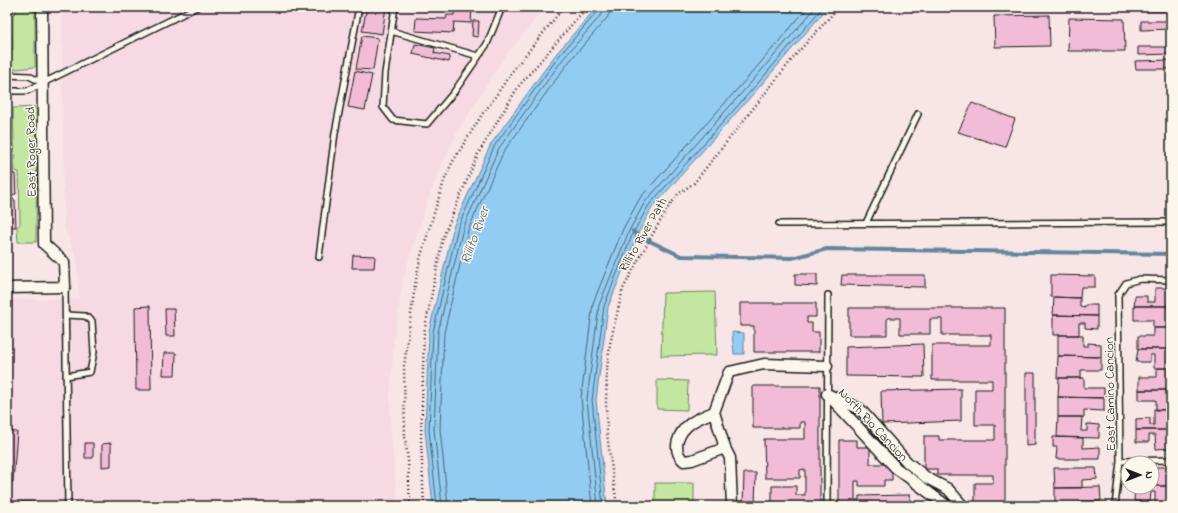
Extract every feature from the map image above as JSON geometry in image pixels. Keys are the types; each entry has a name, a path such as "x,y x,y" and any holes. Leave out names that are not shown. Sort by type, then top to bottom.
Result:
{"street":[{"name":"East Roger Road","path":"42,7 44,244 64,262 65,287"},
{"path":"7,288 65,287"},
{"path":"732,506 730,458 725,448 714,412 729,372 764,364 827,366"},
{"name":"North Rio Cancion","path":"827,394 860,409 907,462 927,478 948,488 963,506"},
{"name":"North Rio Cancion","path":"827,394 896,468 947,506"},
{"path":"714,412 686,427 680,435 676,450 678,456 684,461 698,458 725,448"}],"lane":[{"path":"7,91 27,91 197,7"},
{"path":"319,257 334,133 359,7"},
{"path":"395,7 385,73 383,107 393,120 426,124 454,92 487,44 502,7"},
{"path":"391,31 478,56"},
{"path":"7,75 29,76 43,83"},
{"path":"866,223 918,114"},
{"path":"779,224 1171,222"},
{"name":"East Camino Cancion","path":"1115,506 1120,460 1118,295 1126,283 1140,280 1171,280"},
{"path":"65,287 68,506"},
{"path":"827,506 828,295"},
{"path":"66,315 85,316 92,321 94,352 90,372 66,376"},
{"path":"885,455 894,448"},
{"path":"1160,460 1171,460"}],"path":[{"path":"410,506 408,460 405,438 404,366 420,259 444,181 452,163 483,112 511,73 564,7"},
{"path":"424,506 421,440 424,333 443,237 478,154 518,87 587,7"},
{"name":"Rillito River Path","path":"617,506 607,434 607,368 610,344 623,289 655,230 678,194 694,183 798,52 839,7"}],"shaded area":[{"path":"62,7 545,7 505,56 455,136 429,195 403,278 394,339 390,393 391,438 398,506 7,506 7,300 79,299 77,258 64,228"}],"green space":[{"path":"16,7 35,7 35,67 7,70 7,50 13,50 13,14 16,13"},
{"path":"37,107 36,242 18,242 17,227 20,224 19,172 15,171 13,108"},
{"path":"715,292 717,355 661,356 663,293"},
{"path":"657,380 688,381 687,410 657,409"},
{"path":"655,483 694,483 694,506 655,506"}],"water":[{"name":"Rillito River","path":"597,7 828,7 652,208 637,235 608,307 596,400 607,506 433,506 425,430 429,331 454,225 491,144 556,54"},
{"path":"732,332 744,333 744,354 734,354"}],"building":[{"path":"7,7 13,7 13,11 10,11 9,22 7,22"},
{"path":"367,7 386,7 382,34 362,31"},
{"path":"455,7 472,7 471,23 454,22 453,33 415,31 416,18 446,19 447,15 454,15"},
{"path":"1138,7 1168,7 1168,11 1138,11"},
{"path":"1049,15 1050,46 995,47 994,16"},
{"path":"1069,18 1124,19 1125,51 1068,51"},
{"path":"473,21 479,21 478,37 472,36"},
{"path":"1141,21 1171,21 1171,29 1141,30"},
{"path":"7,33 11,33 11,49 7,49"},
{"path":"362,36 378,38 373,70 356,69"},
{"path":"415,44 435,48 434,53 450,56 449,62 413,54"},
{"path":"1138,47 1171,47 1171,54 1138,55"},
{"path":"1171,60 1171,69 1136,69 1135,61"},
{"path":"355,71 372,75 365,110 348,107"},
{"path":"972,103 1015,119 1005,147 958,132"},
{"path":"7,127 11,127 13,174 15,174 16,194 11,195 11,199 15,200 16,227 7,227"},
{"path":"7,230 11,230 11,241 7,241"},
{"path":"353,255 375,256 374,268 352,268"},
{"path":"795,274 817,274 817,286 795,285"},
{"path":"842,275 925,275 925,287 841,285"},
{"path":"1051,275 1095,276 1095,287 1081,287 1080,298 1051,297"},
{"path":"1155,288 1171,288 1171,306 1134,306 1135,296 1147,296 1147,302 1155,302"},
{"path":"1054,297 1080,298 1080,307 1085,308 1085,305 1097,305 1097,316 1053,315"},
{"path":"740,303 816,303 816,317 807,317 807,323 812,323 812,332 819,332 819,352 754,352 754,326 740,326"},
{"path":"150,306 151,390 136,390 135,307"},
{"path":"1134,306 1171,306 1171,328 1153,328 1153,320 1134,320"},
{"path":"849,308 1005,308 1005,506 975,506 975,483 993,483 993,475 937,475 937,469 924,469 924,436 939,436 939,440 995,440 995,425 975,425 975,389 992,389 992,380 932,380 932,345 991,345 991,335 942,335 942,319 930,319 930,334 900,334 900,318 887,318 887,335 849,335"},
{"path":"165,309 174,309 175,336 166,336"},
{"path":"1053,315 1097,316 1097,329 1085,328 1085,323 1079,323 1079,335 1053,335"},
{"path":"1153,328 1171,328 1171,349 1138,349 1138,336 1153,336"},
{"path":"1058,335 1083,335 1083,346 1088,346 1088,343 1101,344 1101,357 1058,356"},
{"path":"923,344 924,377 846,376 846,347"},
{"path":"1138,349 1171,349 1171,368 1154,368 1154,355 1150,355 1150,362 1136,362"},
{"path":"164,353 176,353 175,375 163,375"},
{"path":"1058,356 1101,357 1101,370 1081,370 1081,378 1057,378"},
{"path":"1157,368 1171,368 1171,390 1139,390 1139,377 1157,377"},
{"path":"1026,373 1035,373 1035,445 1026,446"},
{"path":"1059,378 1084,378 1084,388 1104,388 1104,398 1058,397"},
{"path":"753,386 820,386 820,506 772,506 772,486 796,486 796,495 805,495 805,469 800,470 800,478 765,478 764,439 805,439 805,422 800,422 800,428 753,428"},
{"path":"961,389 961,421 882,424 881,391"},
{"path":"1139,390 1171,390 1171,410 1156,410 1156,400 1139,400"},
{"path":"1058,397 1104,398 1104,411 1084,410 1084,417 1058,417"},
{"path":"1154,409 1171,410 1171,430 1136,430 1136,419 1150,418 1150,425 1154,425"},
{"path":"1058,417 1082,417 1081,431 1087,431 1087,424 1099,425 1099,438 1057,437"},
{"path":"1136,430 1171,430 1171,448 1156,449 1155,435 1149,435 1149,442 1136,442"},
{"path":"7,431 17,432 13,482 7,482"},
{"path":"1053,437 1083,438 1083,448 1100,447 1100,459 1056,459 1057,447 1053,447"},
{"path":"839,440 857,440 857,447 870,447 870,464 892,464 892,480 884,480 884,486 859,486 859,481 855,481 855,500 859,500 859,496 910,495 910,505 839,506"},
{"path":"85,443 93,443 93,458 85,458"},
{"path":"111,443 111,466 102,467 102,444"},
{"path":"1160,467 1171,467 1171,486 1160,486"},
{"path":"1054,468 1096,468 1097,479 1082,480 1082,488 1055,488"},
{"path":"744,473 756,473 755,506 743,506"},
{"path":"1160,486 1171,486 1171,506 1155,506 1155,495 1160,495"},
{"path":"1100,487 1101,501 1080,501 1080,506 1055,506 1055,488"},
{"path":"1134,495 1151,495 1150,502 1134,501"},
{"path":"21,502 41,502 41,506 21,506"}],"waterway":[{"path":"633,231 637,235 681,256 792,258 827,249 1171,254"}]}
